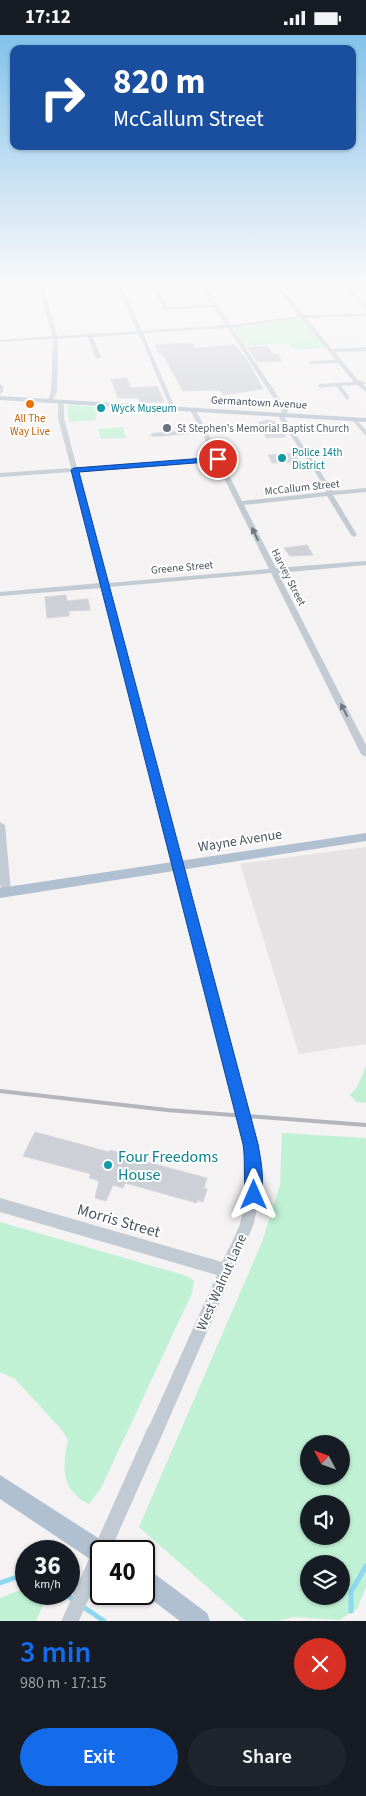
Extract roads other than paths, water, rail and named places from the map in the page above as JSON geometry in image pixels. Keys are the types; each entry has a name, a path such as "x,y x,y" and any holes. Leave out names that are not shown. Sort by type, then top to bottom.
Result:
{"main road":[{"name":"Germantown Avenue","path":"0,398 366,420"},
{"name":"Wayne Avenue","path":"3,893 366,837"},
{"path":"0,1486 24,1504 90,1546"},
{"path":"155,1588 199,1621"}],"street":[{"path":"49,401 54,388 55,355"},
{"path":"151,355 174,405 174,409"},
{"path":"248,355 285,411 282,418 329,489 330,497 354,535"},
{"path":"335,355 363,383 366,390"},
{"path":"311,363 340,361"},
{"path":"320,386 363,383"},
{"path":"338,385 347,398"},
{"path":"0,386 0,392"},
{"name":"West Walnut Lane","path":"61,402 60,415 74,470 238,1095 253,1161 254,1195 246,1226 227,1271 70,1621"},
{"name":"Harvey Street","path":"193,410 366,754"},
{"path":"354,419 366,434"},
{"path":"153,435 203,431"},
{"path":"0,475 218,459"},
{"name":"McCallum Street","path":"240,503 366,490"},
{"name":"Greene Street","path":"0,594 366,563"},
{"path":"0,825 3,893"},
{"name":"Morris Street","path":"0,1205 227,1271"}],"waterway":[{"path":"351,1611 351,1592 366,1566"},
{"path":"0,1583 15,1578"},
{"path":"82,1606 104,1621"}],"railway":[{"path":"0,1091 167,1110 366,1125"}],"place":[{"name":"All The Way Live","path":"30,404"},
{"name":"Wyck Museum","path":"101,408"},
{"name":"St Stephen's Memorial Baptist Church","path":"167,428"},
{"name":"Police 14th District","path":"282,458"},
{"name":"Four Freedoms House","path":"108,1165"}]}
